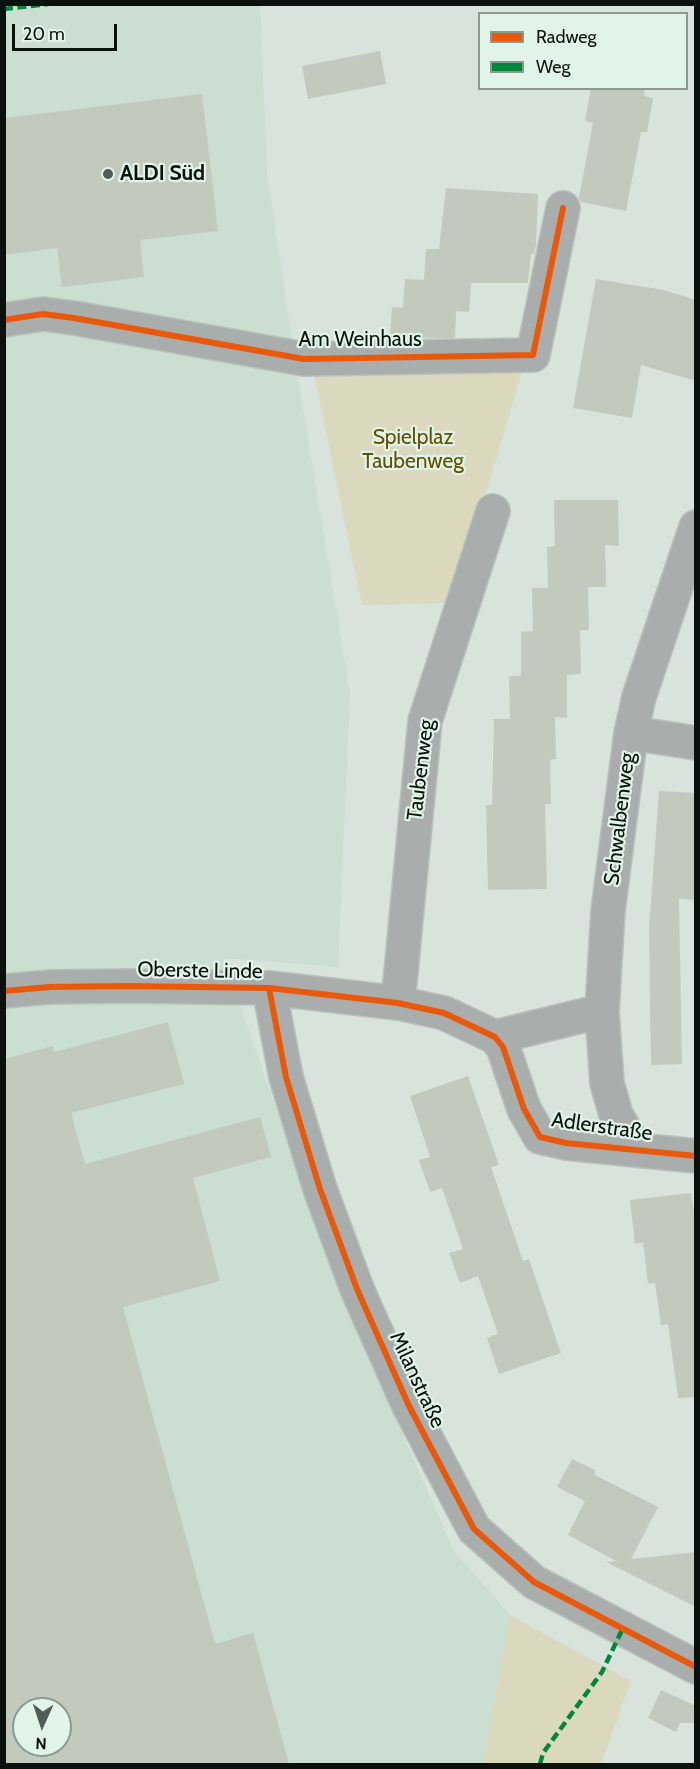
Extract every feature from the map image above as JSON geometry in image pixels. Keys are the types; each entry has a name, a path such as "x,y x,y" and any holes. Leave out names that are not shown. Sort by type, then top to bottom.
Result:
{"street":[{"name":"Am Weinhaus","path":"4,320 43,314 304,358 533,355 563,208"},
{"name":"Taubenweg","path":"398,1003 425,721 493,511"},
{"name":"Schwalbenweg","path":"602,1011 609,900 631,733 639,697 696,527"},
{"path":"631,733 696,743"},
{"name":"Oberste Linde","path":"4,992 50,987 269,988 398,1003 444,1013 495,1037"},
{"name":"Milanstraße","path":"269,988 286,1077 320,1188 357,1289 409,1406 474,1529 534,1582 687,1658"},
{"path":"495,1037 602,1011"},
{"name":"Adlerstraße","path":"602,1011 607,1083 616,1115 636,1149"},
{"name":"Adlerstraße","path":"495,1037 503,1047 524,1109 540,1137 566,1143 696,1156"}],"shaded area":[{"path":"5,5 260,5 267,173 297,373 350,693 338,967 223,958 344,1301 454,1551 510,1615 483,1764 5,1764"}],"green space":[{"name":"Spielplaz Taubenweg","path":"524,365 453,603 362,605 313,369"},
{"path":"510,1615 631,1681 601,1764 483,1764"}],"building":[{"path":"380,51 386,84 308,99 302,66"},
{"path":"591,90 645,90 644,96 653,98 647,132 641,132 626,211 581,202 579,198 593,123 585,121"},
{"name":"ALDI Süd","path":"202,94 218,231 140,240 144,277 62,287 57,248 4,255 4,118"},
{"path":"446,188 538,194 536,245 534,254 531,254 528,283 471,283 469,312 456,311 455,338 390,338 392,307 403,308 405,279 424,280 426,249 439,249"},
{"path":"596,279 664,290 696,300 696,381 641,365 632,418 573,408"},
{"path":"554,500 618,500 619,546 605,545 606,587 588,587 589,630 580,630 581,674 567,675 567,718 555,717 556,759 550,760 551,804 545,804 547,889 488,890 486,805 492,805 494,719 510,719 509,676 521,676 521,632 533,631 532,588 548,588 547,547 555,546"},
{"path":"659,791 696,793 696,900 679,899 682,1064 651,1065 649,929"},
{"path":"168,1022 184,1084 71,1113 85,1164 260,1117 271,1157 193,1178 220,1281 123,1307 215,1644 253,1633 289,1764 4,1764 4,1059 53,1046 54,1052"},
{"path":"468,1076 499,1165 491,1167 523,1261 529,1259 561,1353 499,1374 487,1338 498,1334 478,1276 460,1283 449,1253 463,1249 442,1188 430,1192 419,1160 430,1157 410,1096"},
{"path":"691,1193 696,1224 696,1397 678,1398 668,1324 661,1325 655,1283 648,1284 643,1242 635,1244 630,1200"},
{"path":"572,1459 595,1470 595,1475 658,1507 631,1559 696,1552 696,1607 606,1562 616,1561 568,1535 585,1501 557,1487"},
{"path":"661,1690 696,1706 696,1723 680,1723 676,1732 648,1718"}],"marked path":[{"path":"4,9 48,4"},
{"path":"540,1764 543,1753 602,1672 622,1630"}],"cycle path":[{"path":"4,320 43,314 74,318 304,359 533,355 563,208"},
{"path":"4,991 50,987 127,986 269,988 398,1003 444,1013 495,1037 503,1047 524,1109 540,1137 566,1143 696,1156"},
{"path":"269,988 286,1077 320,1189 357,1289 409,1406 474,1529 534,1582 696,1667"}],"place":[{"name":"ALDI Süd","path":"108,174"}]}
